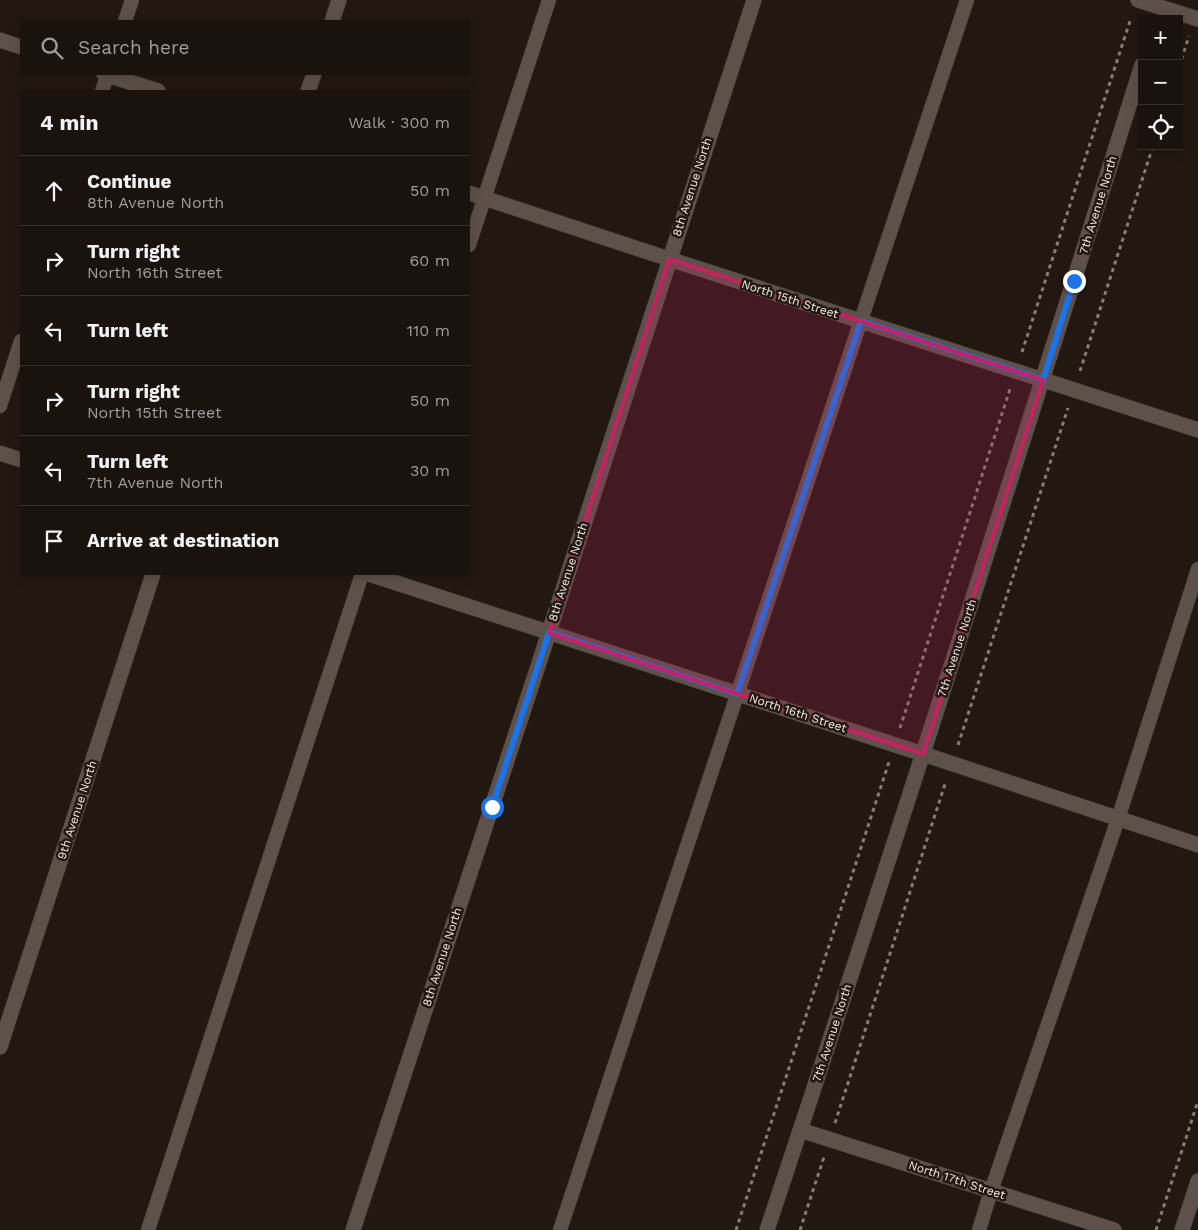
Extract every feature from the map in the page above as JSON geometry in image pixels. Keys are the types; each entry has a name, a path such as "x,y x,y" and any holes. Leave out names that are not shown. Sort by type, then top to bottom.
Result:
{"street":[{"path":"332,20 339,0"},
{"name":"8th Avenue North","path":"353,1230 754,0"},
{"path":"1138,0 1159,9 1198,20"},
{"path":"0,40 20,47"},
{"path":"110,75 155,90"},
{"path":"308,90 314,75"},
{"name":"7th Avenue North","path":"767,1230 923,754 1138,77"},
{"name":"North 15th Street","path":"470,193 669,260 1198,430"},
{"path":"0,453 20,460"},
{"name":"9th Avenue North","path":"0,1047 154,575"},
{"name":"North 16th Street","path":"373,575 1198,845"},
{"name":"North 17th Street","path":"800,1130 1114,1230"},
{"path":"1182,1230 1198,1181"}],"lane":[{"path":"125,20 132,0"},
{"path":"470,243 549,0"},
{"path":"560,1230 967,0"},
{"path":"102,90 107,75"},
{"path":"0,406 20,344"},
{"path":"979,1230 1118,818 1198,569"},
{"path":"148,1230 362,575"}],"path":[{"path":"736,1230 1132,18"},
{"path":"800,1230 1152,150"},
{"path":"1156,1230 1198,1100"}],"highlighted area":[{"path":"669,259 1043,380 923,754 549,633"}],"route":[{"path":"492,807 549,632 737,694 861,321 1043,380 1074,281"}]}
